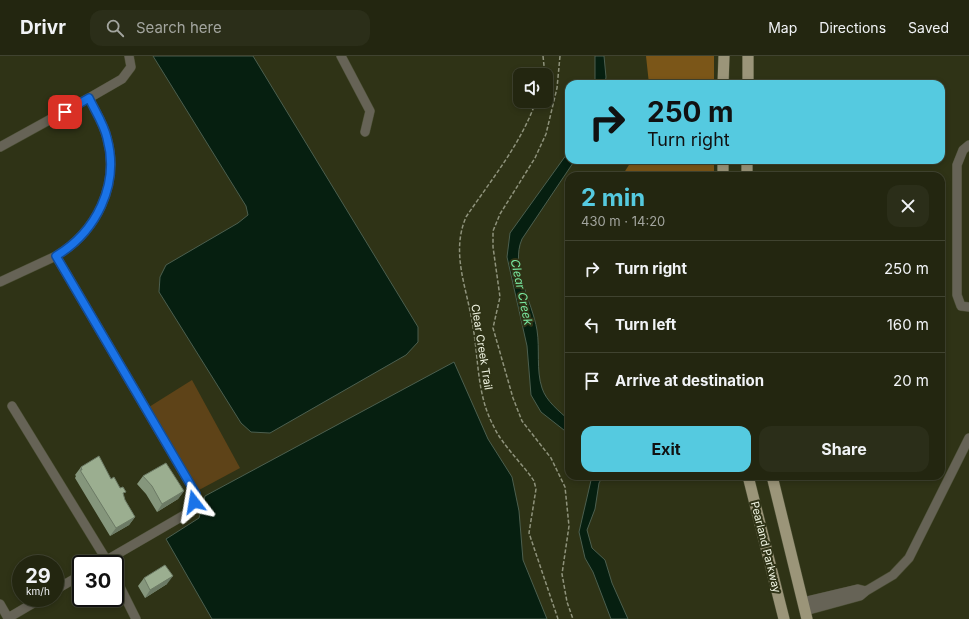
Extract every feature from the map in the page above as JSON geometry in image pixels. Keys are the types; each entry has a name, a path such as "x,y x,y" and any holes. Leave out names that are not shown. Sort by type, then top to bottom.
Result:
{"main road":[{"path":"723,80 724,56"},
{"path":"748,56 748,80"},
{"name":"Pearland Parkway","path":"749,480 784,619"},
{"name":"Pearland Parkway","path":"773,480 805,611"}],"street":[{"path":"0,147 89,98 126,75 131,67 129,56"},
{"path":"340,56 370,111 364,132"},
{"path":"0,282 56,256 71,247 94,222 108,186 111,167 107,137 89,98"},
{"path":"965,306 958,295 957,165 962,150 969,145"},
{"path":"56,256 196,494 193,510 118,555"},
{"path":"12,406 100,555"},
{"path":"805,611 860,596 866,591 890,578 909,558 966,451 969,438"},
{"path":"124,595 136,619"},
{"path":"0,604 9,618 27,607"}],"path":[{"path":"543,56 544,68"},
{"path":"560,56 557,88 546,134 535,158 500,214 493,231 493,247 500,297 493,328 513,398 522,422 551,458 565,487 569,526 562,574 567,602 574,619"},
{"name":"Clear Creek Trail","path":"534,108 530,119 518,140 466,216 461,227 459,264 472,321 481,393 494,428 534,481 536,489 529,533 558,619"}],"shaded area":[{"path":"646,56 714,56 714,80 649,80"},
{"path":"630,164 714,164 714,172 624,172"},
{"path":"192,380 240,468 199,490 149,407"}],"water":[{"path":"153,56 253,56 418,327 418,342 406,355 270,433 251,432 241,423 159,292 160,277 166,265 238,223 248,215 246,206"},
{"path":"595,56 604,56 606,80 595,80"},
{"name":"Clear Creek","path":"565,157 565,164 572,164 567,172 565,172 565,175 522,239 519,249 519,261 523,284 537,330 540,381 544,393 565,416 565,431 541,412 531,395 527,346 507,257 510,233"},
{"path":"454,362 488,439 512,477 519,511 523,560 547,619 212,619 166,539 199,518 205,496"},
{"path":"591,480 601,480 595,509 587,530 592,548 605,560 612,583 628,619 611,619 593,572 585,558 579,532"}],"building":[{"path":"99,456 111,479 114,477 120,488 123,487 126,492 123,493 125,500 135,517 116,528 80,470 82,470 81,467"},
{"path":"166,463 184,491 162,504 152,486 143,476"},
{"path":"165,565 173,576 150,590 144,578"}],"route":[{"path":"65,112 89,98 104,127 110,152 111,167 108,186 102,205 94,222 81,238 71,247 56,256 196,494 194,502"}]}
